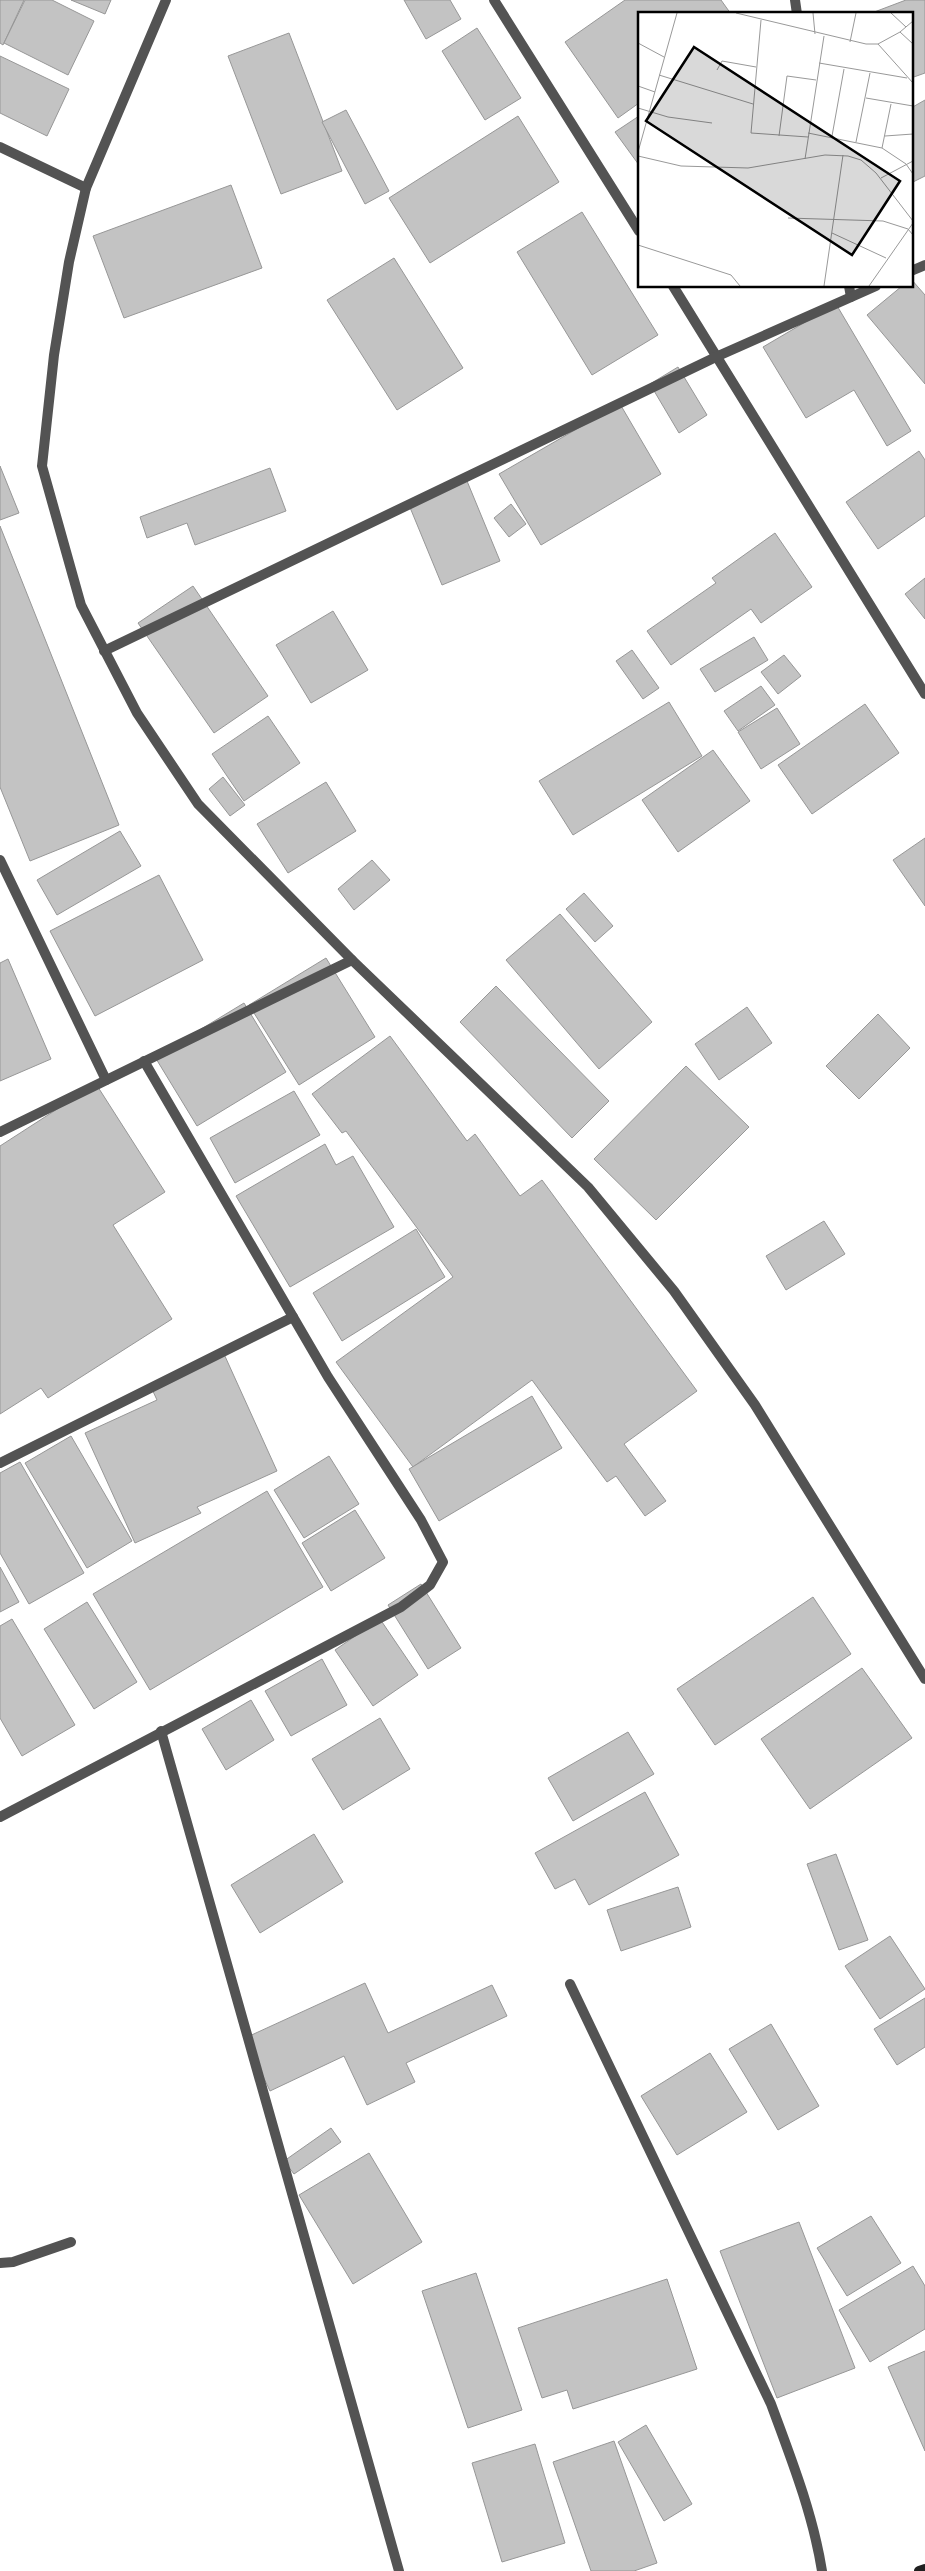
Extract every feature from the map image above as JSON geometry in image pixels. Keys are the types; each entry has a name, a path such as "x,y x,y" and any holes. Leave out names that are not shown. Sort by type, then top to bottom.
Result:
{"main road":[{"path":"919,2571 925,2569"}],"street":[{"path":"166,0 86,188 69,262 54,355 42,466 80,605 136,713 198,804 352,960 588,1187 674,1290 755,1405 925,1679"},
{"path":"494,0 638,229"},
{"path":"0,147 86,188"},
{"path":"912,271 925,265"},
{"path":"674,288 925,694"},
{"path":"849,288 851,297"},
{"path":"104,651 718,356 871,288"},
{"path":"0,860 106,1080"},
{"path":"0,1132 352,960"},
{"path":"0,1817 401,1607 430,1585 443,1562 421,1520 328,1377 144,1061"},
{"path":"0,1463 293,1317"},
{"path":"161,1731 399,2571"},
{"path":"570,1984 771,2404 796,2471 819,2548 822,2571"},
{"path":"0,2263 12,2262 71,2242"}],"building":[{"path":"0,0 24,0 3,45 0,43"},
{"path":"25,0 52,0 94,21 68,75 4,43"},
{"path":"71,0 111,0 105,14"},
{"path":"404,0 450,0 461,19 426,39"},
{"path":"625,0 721,0 730,12 638,12 638,104 618,118 565,42"},
{"path":"906,0 925,0 925,73 912,78 912,12 874,12"},
{"path":"477,28 521,98 485,120 442,51"},
{"path":"289,33 342,171 281,194 228,56"},
{"path":"0,56 69,89 47,136 0,113"},
{"path":"925,100 925,176 912,182 912,107"},
{"path":"346,110 389,191 365,204 322,122"},
{"path":"518,116 559,182 430,263 389,198"},
{"path":"638,117 638,164 615,132"},
{"path":"231,185 262,268 124,318 93,236"},
{"path":"582,212 658,335 592,375 517,252"},
{"path":"394,258 463,368 397,410 327,300"},
{"path":"912,280 925,295 925,384 867,315 900,288 912,288"},
{"path":"836,304 911,431 887,446 854,390 806,418 763,347"},
{"path":"678,367 707,415 679,433 650,384"},
{"path":"620,404 661,474 541,545 499,474"},
{"path":"919,451 925,460 925,516 878,549 846,502"},
{"path":"0,466 19,513 0,520"},
{"path":"270,468 286,511 195,545 187,523 147,538 140,517"},
{"path":"467,481 500,561 442,585 409,505"},
{"path":"511,504 526,524 509,537 494,518"},
{"path":"0,526 119,825 30,861 0,787"},
{"path":"775,533 812,587 761,623 751,609 671,665 647,631 716,583 712,578"},
{"path":"925,578 925,619 905,594"},
{"path":"193,586 268,696 214,733 138,623"},
{"path":"333,611 368,670 311,703 276,645"},
{"path":"754,637 768,660 715,692 700,669"},
{"path":"632,650 659,688 643,699 616,661"},
{"path":"784,655 801,676 778,694 761,672"},
{"path":"761,686 775,705 738,731 724,711"},
{"path":"669,702 702,756 573,835 539,781"},
{"path":"865,704 899,753 812,814 778,765"},
{"path":"777,708 800,744 761,769 738,732"},
{"path":"268,716 300,763 244,801 212,754"},
{"path":"713,750 750,801 678,852 642,800"},
{"path":"223,777 245,805 230,816 209,789"},
{"path":"326,782 356,831 288,873 257,824"},
{"path":"120,831 141,866 57,915 37,880"},
{"path":"925,838 925,906 893,860"},
{"path":"372,860 390,880 354,910 338,889"},
{"path":"159,875 203,960 95,1016 50,931"},
{"path":"584,893 613,926 595,942 566,909"},
{"path":"560,914 652,1022 599,1069 506,960"},
{"path":"326,958 375,1037 299,1085 249,1005"},
{"path":"8,959 51,1059 0,1081 0,963"},
{"path":"496,986 609,1101 572,1138 460,1022"},
{"path":"244,1003 286,1072 197,1126 155,1057"},
{"path":"747,1007 772,1043 719,1080 695,1044"},
{"path":"878,1014 910,1048 859,1099 826,1066"},
{"path":"390,1036 467,1141 475,1134 520,1196 542,1180 697,1391 624,1444 666,1501 645,1516 616,1476 607,1482 532,1380 413,1467 336,1362 453,1277 346,1131 342,1133 312,1094"},
{"path":"686,1066 749,1127 656,1220 594,1159"},
{"path":"96,1084 165,1192 113,1225 172,1319 48,1398 41,1388 0,1414 0,1146"},
{"path":"294,1091 320,1135 235,1183 210,1138"},
{"path":"325,1144 336,1165 353,1156 394,1227 290,1287 236,1196"},
{"path":"824,1221 845,1254 786,1290 766,1256"},
{"path":"416,1229 445,1277 342,1341 313,1293"},
{"path":"224,1354 277,1471 197,1507 201,1513 135,1543 85,1433 157,1400 151,1387"},
{"path":"532,1396 562,1448 439,1521 409,1469"},
{"path":"71,1436 132,1541 87,1568 25,1463"},
{"path":"329,1456 359,1504 304,1538 274,1490"},
{"path":"20,1462 84,1573 29,1604 0,1553 0,1473"},
{"path":"267,1491 323,1587 150,1690 93,1594"},
{"path":"355,1510 385,1558 331,1591 302,1543"},
{"path":"0,1567 19,1602 0,1612"},
{"path":"421,1584 461,1648 428,1669 388,1605"},
{"path":"813,1597 851,1654 715,1745 677,1689"},
{"path":"87,1602 137,1682 94,1709 44,1629"},
{"path":"12,1619 75,1725 22,1756 0,1718 0,1626"},
{"path":"380,1619 418,1675 373,1706 335,1650"},
{"path":"322,1659 347,1705 291,1736 265,1691"},
{"path":"862,1668 912,1738 810,1809 761,1739"},
{"path":"251,1700 274,1740 226,1770 202,1729"},
{"path":"380,1718 410,1769 343,1810 312,1759"},
{"path":"628,1732 654,1774 573,1821 548,1778"},
{"path":"645,1792 679,1855 589,1905 575,1879 555,1889 535,1853"},
{"path":"314,1834 343,1882 260,1933 231,1885"},
{"path":"836,1854 868,1940 839,1950 807,1864"},
{"path":"678,1887 691,1927 621,1951 607,1910"},
{"path":"890,1936 925,1989 880,2019 845,1966"},
{"path":"365,1983 388,2033 492,1985 507,2016 406,2063 415,2082 367,2105 344,2056 270,2091 245,2038"},
{"path":"925,1998 925,2047 897,2065 874,2029"},
{"path":"771,2024 819,2106 778,2130 729,2049"},
{"path":"710,2053 747,2112 677,2155 641,2096"},
{"path":"331,2128 341,2142 294,2174 284,2161"},
{"path":"369,2153 422,2242 353,2284 299,2195"},
{"path":"871,2216 901,2263 847,2296 817,2248"},
{"path":"799,2222 855,2368 777,2398 720,2251"},
{"path":"913,2266 925,2286 925,2329 870,2362 839,2310"},
{"path":"476,2273 522,2410 468,2428 422,2291"},
{"path":"667,2279 697,2369 573,2409 567,2390 542,2398 518,2328"},
{"path":"925,2351 925,2451 888,2367"},
{"path":"646,2425 692,2504 664,2521 618,2442"},
{"path":"614,2441 657,2563 634,2571 591,2571 553,2462"},
{"path":"535,2444 565,2543 502,2562 472,2463"}]}
